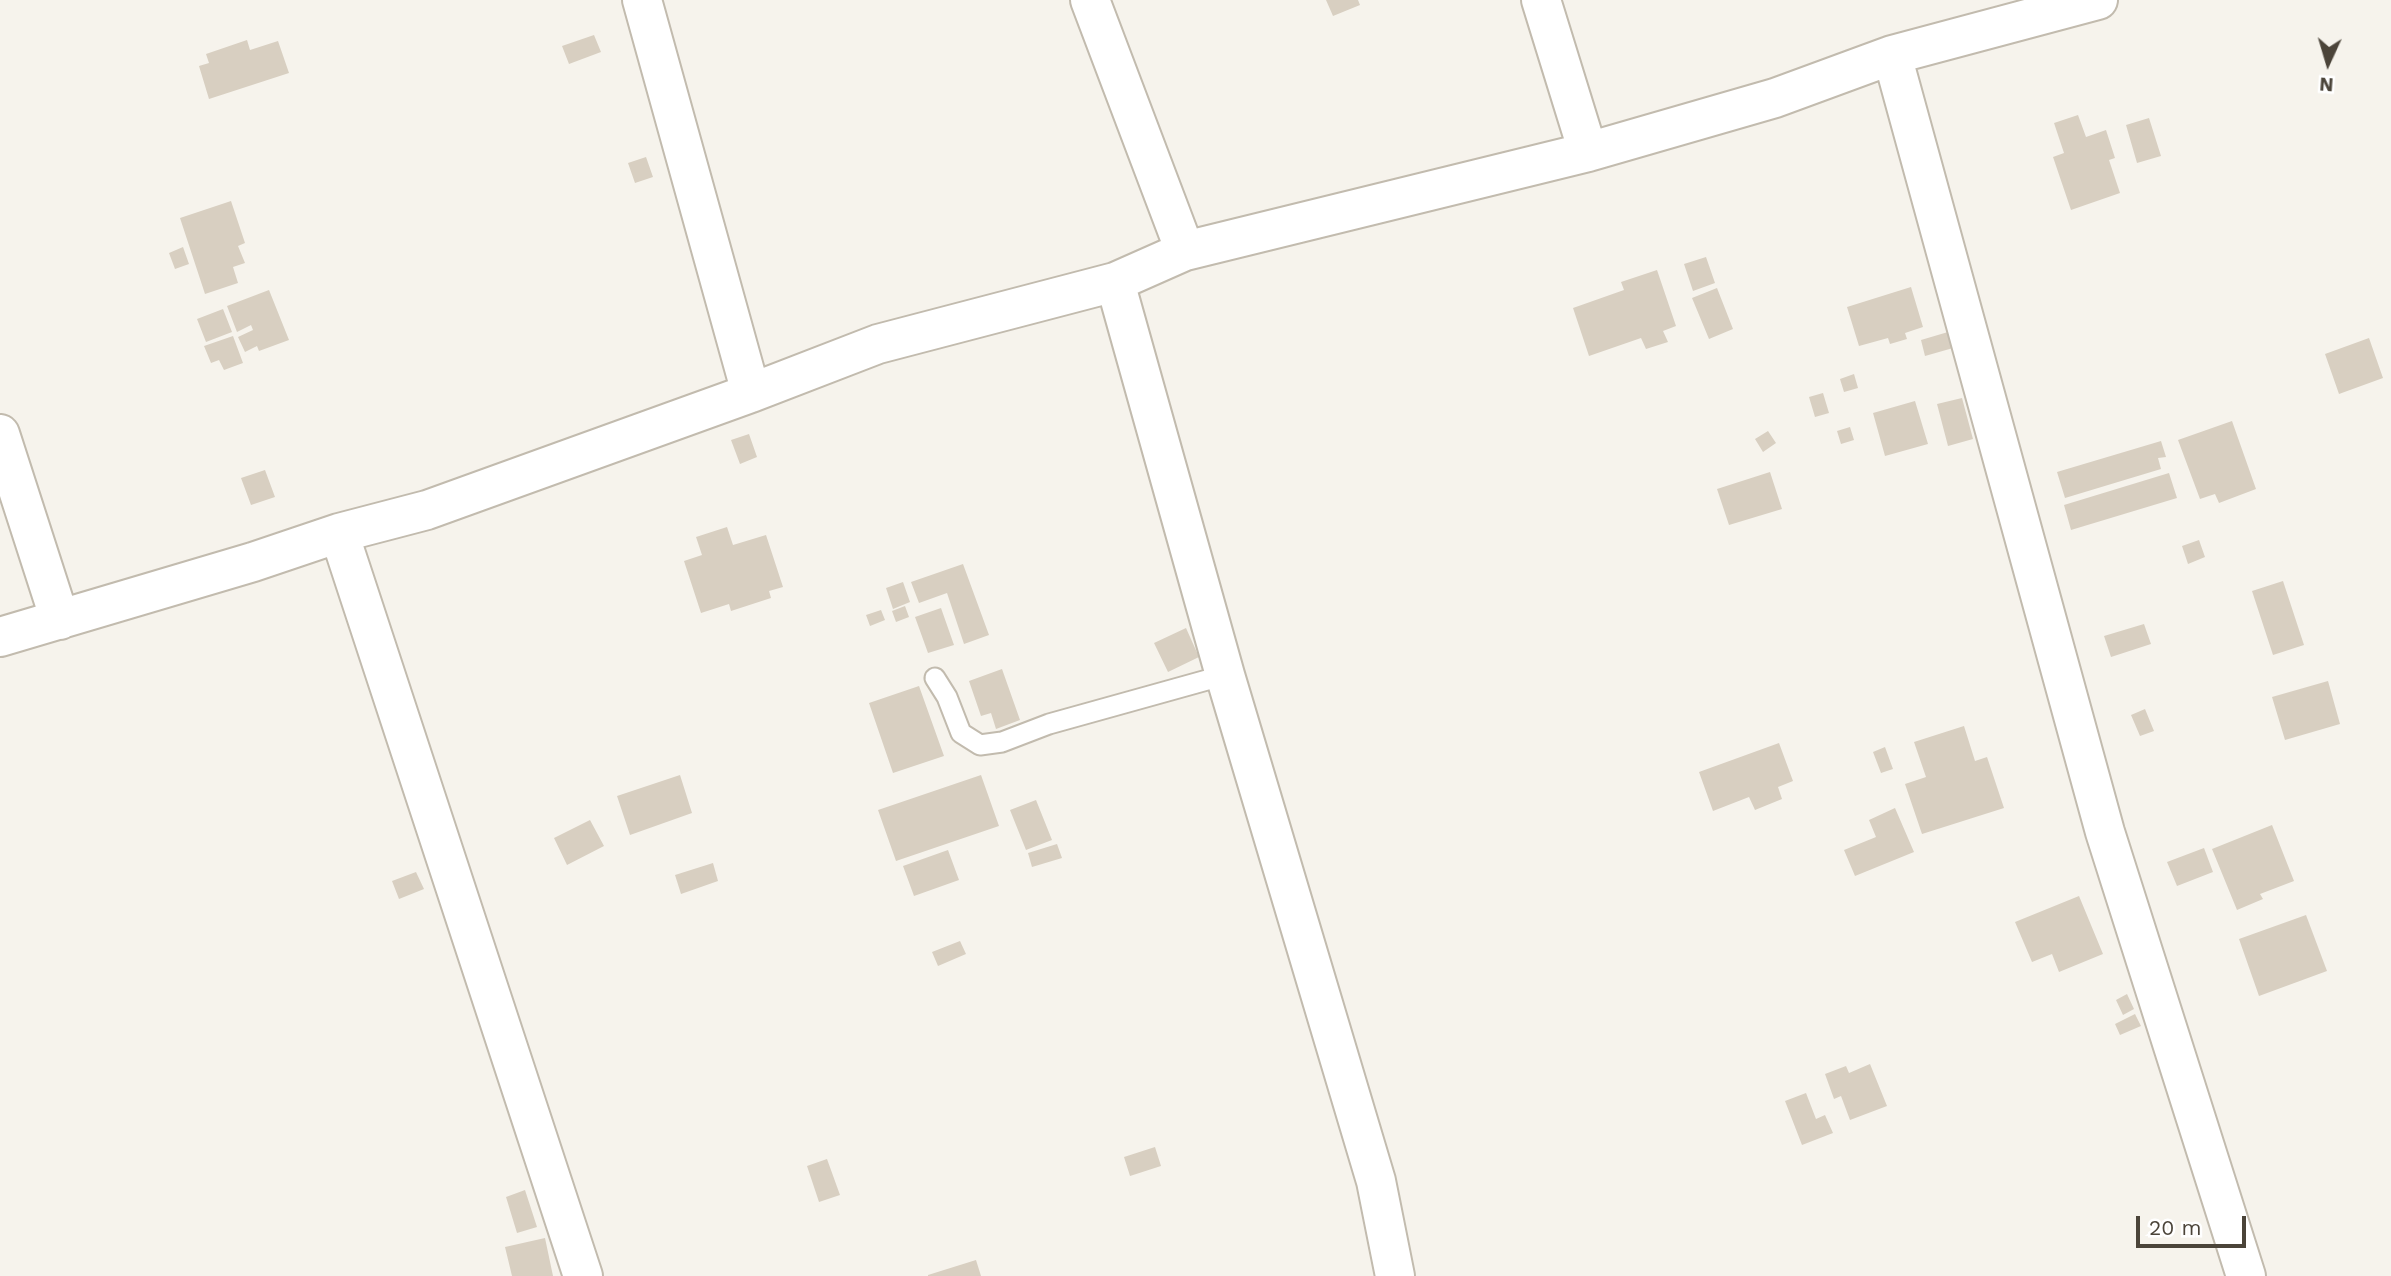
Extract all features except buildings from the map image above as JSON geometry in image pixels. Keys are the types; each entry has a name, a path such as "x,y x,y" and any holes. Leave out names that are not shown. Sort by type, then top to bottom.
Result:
{"street":[{"path":"642,0 751,393"},
{"path":"1090,0 1185,251"},
{"path":"1541,0 1588,152"},
{"path":"0,637 253,562 339,533 427,510 751,393 878,344 1115,282 1185,251 1588,152 1775,98 1892,55 2098,0"},
{"path":"1892,55 2105,832 2246,1276"},
{"path":"1115,282 1225,675 1376,1181 1395,1276"},
{"path":"0,434 60,620"},
{"path":"339,533 583,1276"}],"lane":[{"path":"935,678 947,697 961,733 980,745 1002,742 1049,724 1225,675"}]}
